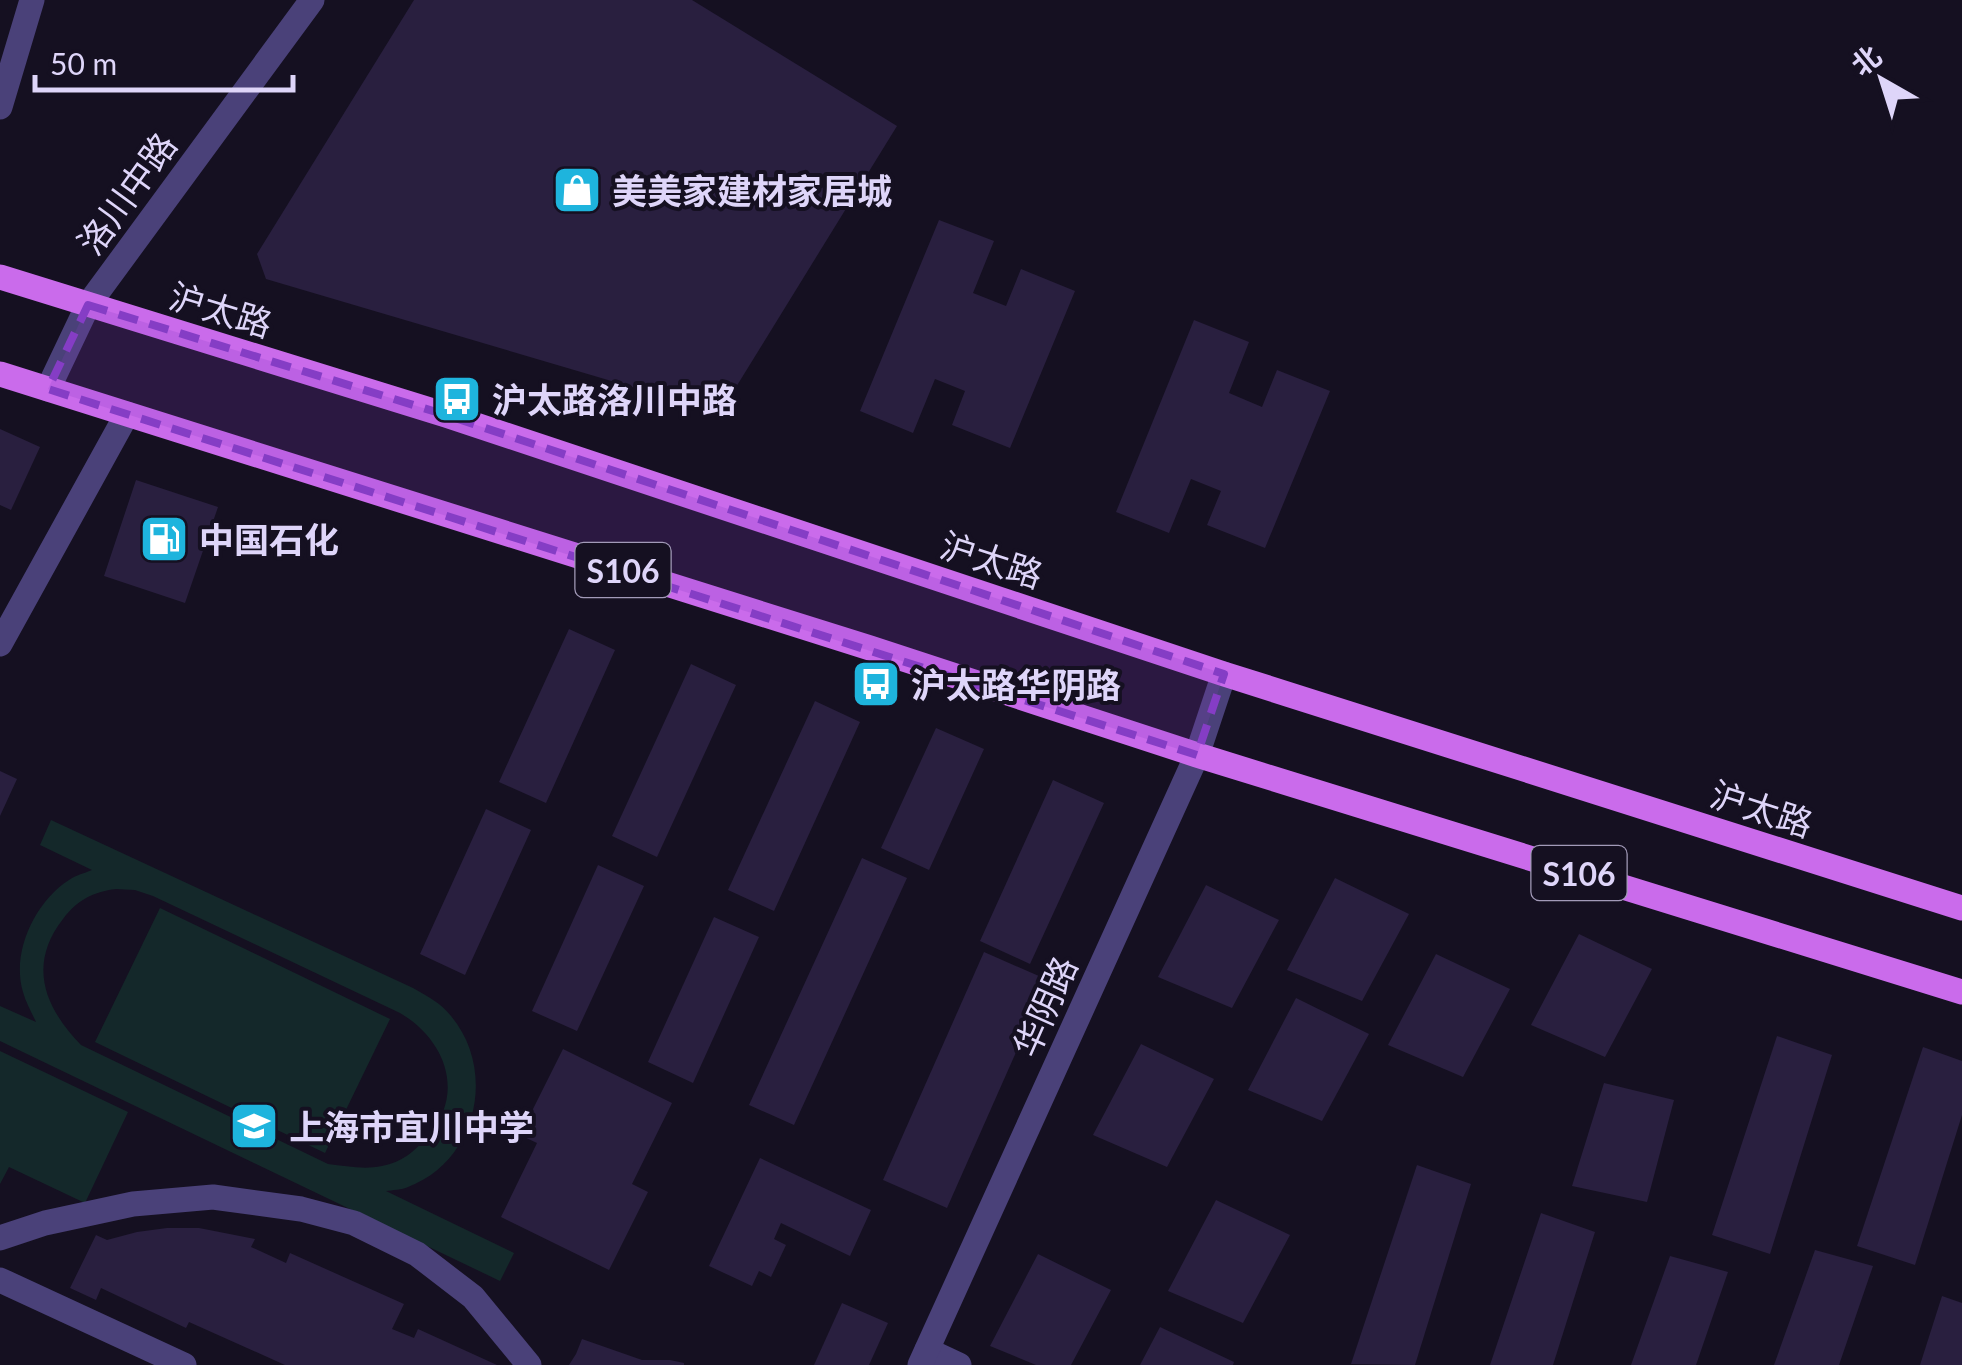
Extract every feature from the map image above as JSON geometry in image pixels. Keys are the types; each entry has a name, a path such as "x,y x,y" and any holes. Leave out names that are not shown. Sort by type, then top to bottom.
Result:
{"main road":[{"name":"沪太路","path":"0,277 446,415 1224,674 1962,908"},
{"name":"S106","path":"0,374 870,648 1197,756 1962,992"}],"street":[{"path":"0,107 32,0"},
{"name":"洛川中路","path":"48,389 88,306 312,0"},
{"path":"0,644 127,414"},
{"name":"华阴路","path":"923,1357 1197,756 1224,674"},
{"path":"0,1238 133,1204 213,1197 300,1208 354,1223 417,1254 472,1296 529,1365"},
{"path":"0,1280 184,1365"},
{"path":"923,1357 959,1365"}],"highlighted area":[{"path":"88,305 446,415 1224,674 1197,755 48,389"}],"green space":[{"path":"51,820 413,988 443,1007 465,1038 473,1062 473,1112 464,1136 432,1174 406,1188 386,1191 514,1253 500,1281 0,1041 0,1006 36,1022 24,996 20,961 36,915 57,889 92,870 40,845","holes":["108,890 135,890 400,1013 416,1024 439,1053 448,1086 446,1103 427,1137 407,1156 389,1164 362,1168 328,1164 81,1045 50,1001 43,969 46,953 63,919 80,902"]},
{"path":"160,908 390,1019 325,1153 95,1042"},
{"path":"0,1051 128,1112 85,1203 9,1167 0,1184"}],"building":[{"name":"美美家建材家居城","path":"414,0 692,0 897,126 720,413 266,279 257,254"},
{"path":"939,220 994,241 973,293 1006,306 1021,269 1075,291 1010,448 952,425 965,391 935,379 913,433 860,411"},
{"path":"1194,320 1249,342 1229,393 1262,407 1277,370 1330,391 1265,548 1207,525 1221,491 1191,479 1169,533 1116,512"},
{"path":"0,429 40,447 11,510 0,505"},
{"path":"136,480 218,507 185,603 104,576"},
{"path":"569,629 615,650 546,803 499,782"},
{"path":"691,664 736,685 657,857 612,836"},
{"path":"815,701 860,722 774,911 728,890"},
{"path":"936,728 984,749 929,870 881,848"},
{"path":"0,771 17,779 0,816"},
{"path":"1053,780 1104,803 1030,964 980,941"},
{"path":"486,809 531,830 465,975 420,954"},
{"path":"862,858 907,878 794,1125 749,1105"},
{"path":"598,865 644,886 577,1031 532,1011"},
{"path":"1335,878 1409,914 1362,1001 1287,970"},
{"path":"1206,885 1279,920 1232,1008 1158,977"},
{"path":"714,917 759,937 693,1083 648,1062"},
{"path":"1579,934 1652,969 1605,1057 1531,1025"},
{"path":"984,952 1048,980 947,1208 883,1180"},
{"path":"1436,954 1510,989 1463,1077 1388,1045"},
{"path":"1296,998 1369,1034 1322,1121 1248,1090"},
{"path":"1777,1036 1832,1055 1770,1254 1712,1235"},
{"path":"1141,1044 1214,1079 1167,1167 1093,1135"},
{"path":"1923,1047 1962,1061 1962,1115 1915,1265 1857,1246"},
{"path":"563,1049 672,1103 632,1184 648,1192 609,1270 501,1217 537,1143 520,1135"},
{"path":"1604,1083 1674,1100 1647,1202 1572,1186"},
{"path":"760,1158 871,1210 850,1256 781,1223 774,1239 786,1245 771,1277 759,1271 752,1286 709,1266"},
{"path":"1417,1165 1471,1184 1415,1365 1351,1364"},
{"path":"1216,1200 1290,1235 1243,1323 1168,1291"},
{"path":"1541,1213 1595,1232 1553,1365 1490,1365"},
{"path":"167,1228 199,1228 255,1239 251,1247 286,1263 290,1253 404,1304 392,1329 414,1338 418,1329 497,1365 285,1365 189,1322 186,1328 101,1288 96,1300 70,1288 96,1235 107,1240"},
{"path":"1815,1250 1873,1266 1839,1365 1774,1365"},
{"path":"1038,1254 1111,1290 1071,1365 1036,1365 990,1346"},
{"path":"1670,1256 1728,1272 1696,1365 1631,1365"},
{"path":"1942,1296 1962,1303 1962,1365 1920,1365"},
{"path":"842,1303 888,1323 869,1365 814,1365"},
{"path":"1160,1327 1234,1362 1233,1365 1140,1365"},
{"path":"582,1339 642,1360 670,1360 684,1365 569,1365"}],"place":[{"name":"美美家建材家居城","path":"577,190"},
{"name":"沪太路洛川中路","path":"457,399"},
{"name":"中国石化","path":"164,539"},
{"name":"沪太路华阴路","path":"876,684"},
{"name":"上海市宜川中学","path":"254,1126"}]}
